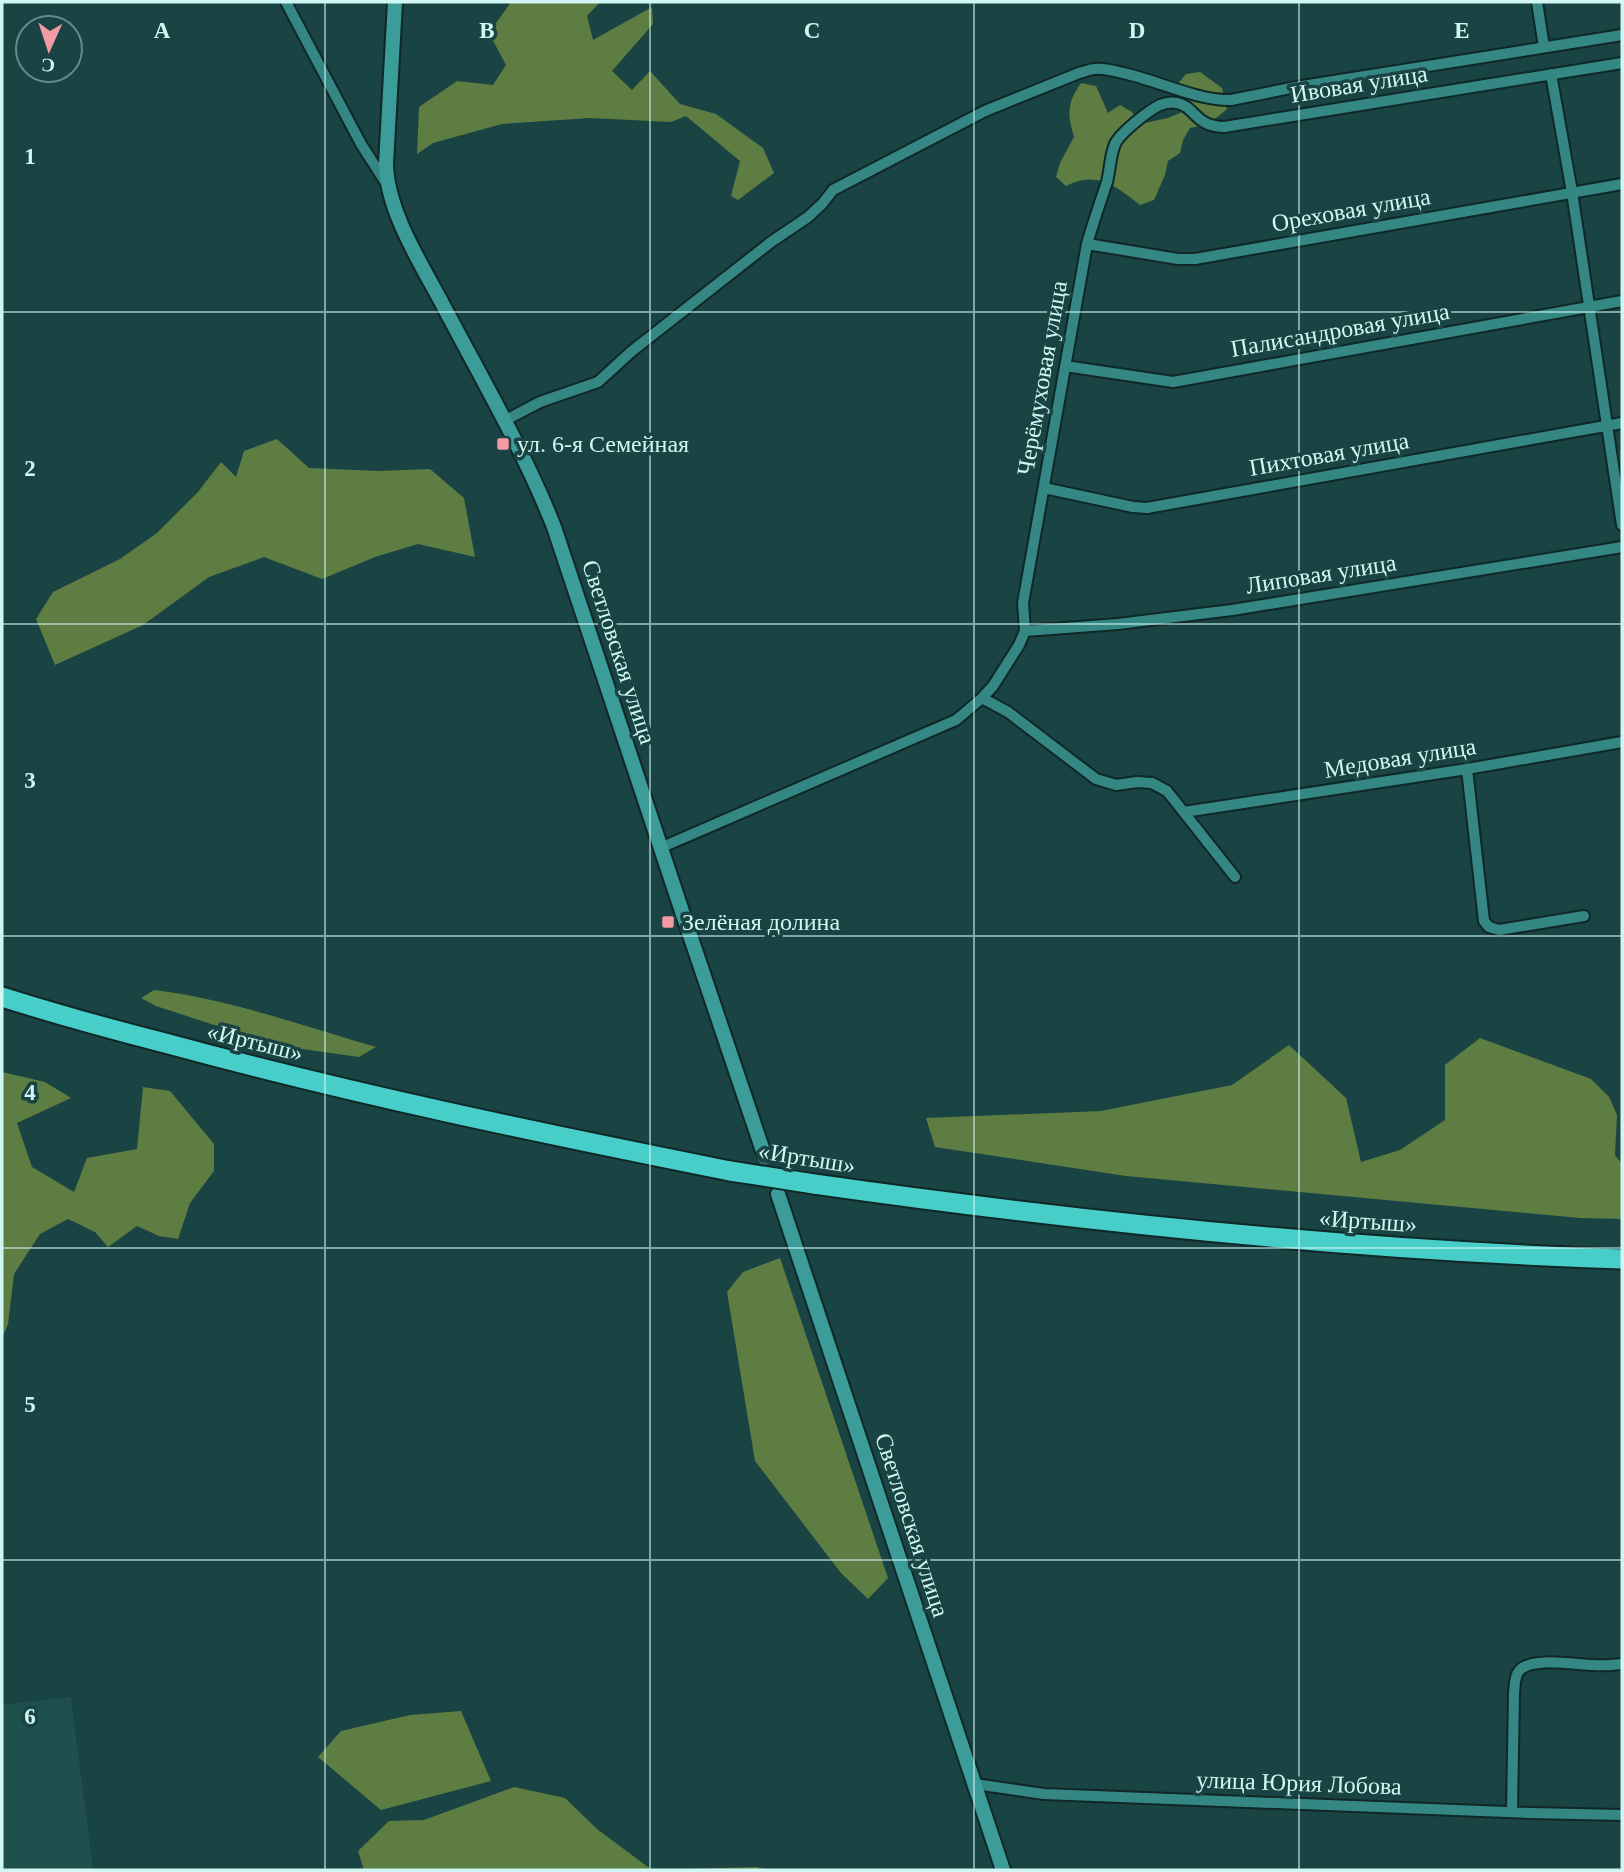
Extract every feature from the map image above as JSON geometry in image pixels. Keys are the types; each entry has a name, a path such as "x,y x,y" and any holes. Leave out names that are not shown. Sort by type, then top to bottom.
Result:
{"highway":[{"name":"«Иртыш»","path":"2,997 275,1073 519,1128 730,1171 962,1205 1173,1229 1420,1250 1622,1259"}],"street":[{"path":"286,2 361,144 388,186"},
{"name":"Светловская улица","path":"395,2 386,164 388,186 399,220 539,490 554,527 763,1151"},
{"path":"1537,2 1544,47"},
{"name":"Ивовая улица","path":"504,421 540,402 573,393 598,382 641,343 771,242 808,217 833,190 985,111 1079,73 1094,69 1134,75 1203,97 1231,100 1296,86 1622,34"},
{"name":"Ивовая улица","path":"1120,136 1157,106 1166,103 1177,103 1202,122 1224,127 1622,63"},
{"path":"1551,74 1572,192 1622,525"},
{"name":"Черёмуховая улица","path":"1025,631 1024,603 1087,244 1107,181 1115,144 1120,136"},
{"name":"Ореховая улица","path":"1087,244 1178,259 1195,259 1622,184"},
{"name":"Палисандровая улица","path":"1065,366 1173,382 1622,301"},
{"name":"Пихтовая улица","path":"1044,488 1147,508 1622,423"},
{"name":"Липовая улица","path":"1025,631 1118,624 1232,610 1622,547"},
{"path":"660,848 956,720 982,698 1005,667 1025,631"},
{"path":"982,698 1008,712 1096,779 1116,785 1152,783 1167,791 1235,877"},
{"name":"Медовая улица","path":"1184,812 1467,769 1622,742"},
{"path":"1467,769 1484,920 1489,927 1499,930 1584,916"},
{"name":"Светловская улица","path":"778,1194 1003,1870"},
{"path":"1512,1812 1515,1681 1519,1671 1543,1662 1622,1664"},
{"name":"улица Юрия Лобова","path":"975,1784 1044,1794 1622,1815"}],"shaded area":[{"path":"71,1697 93,1870 2,1870 2,1705"}],"green space":[{"path":"511,2 600,2 587,16 593,40 652,7 653,24 612,71 632,90 650,71 680,104 716,114 763,148 774,173 738,200 731,196 740,161 686,116 671,122 590,118 502,124 433,143 417,154 419,107 457,81 493,85 506,65 489,33"},
{"path":"1200,72 1222,88 1227,109 1210,122 1190,128 1180,153 1168,161 1154,200 1140,205 1106,182 1077,181 1066,186 1056,177 1074,137 1070,109 1081,83 1096,86 1108,113 1120,105 1132,112 1140,124 1182,112 1176,86 1186,74"},
{"path":"277,439 309,468 378,471 430,469 464,498 475,557 418,544 375,557 322,579 264,557 209,577 143,625 55,665 36,619 53,592 120,559 157,533 198,492 221,462 236,477 244,451"},
{"path":"154,990 238,1006 376,1047 359,1057 295,1048 211,1024 156,1006 141,998"},
{"path":"1480,1038 1591,1079 1609,1097 1617,1115 1615,1155 1622,1164 1622,1219 1580,1218 1126,1176 935,1147 926,1118 1101,1111 1232,1085 1289,1045 1346,1098 1361,1162 1400,1150 1445,1120 1445,1065"},
{"path":"2,1072 45,1082 71,1098 17,1123 32,1167 74,1192 87,1158 137,1149 143,1087 170,1091 214,1144 214,1171 190,1203 178,1239 159,1236 137,1226 108,1247 95,1232 68,1219 40,1234 14,1274 8,1324 2,1338"},
{"path":"780,1258 888,1578 868,1599 841,1573 755,1461 727,1292 743,1272"},
{"path":"461,1711 491,1781 381,1810 318,1757 341,1731 410,1715"},
{"path":"514,1787 565,1798 597,1829 652,1870 364,1870 358,1851 389,1821 424,1820"},
{"path":"757,1867 767,1870 652,1870"}],"tunnel":[{"path":"763,1151 775,1186"}],"place":[{"name":"ул. 6-я Семейная","path":"503,444"},
{"name":"Зелёная долина","path":"668,922"}]}
